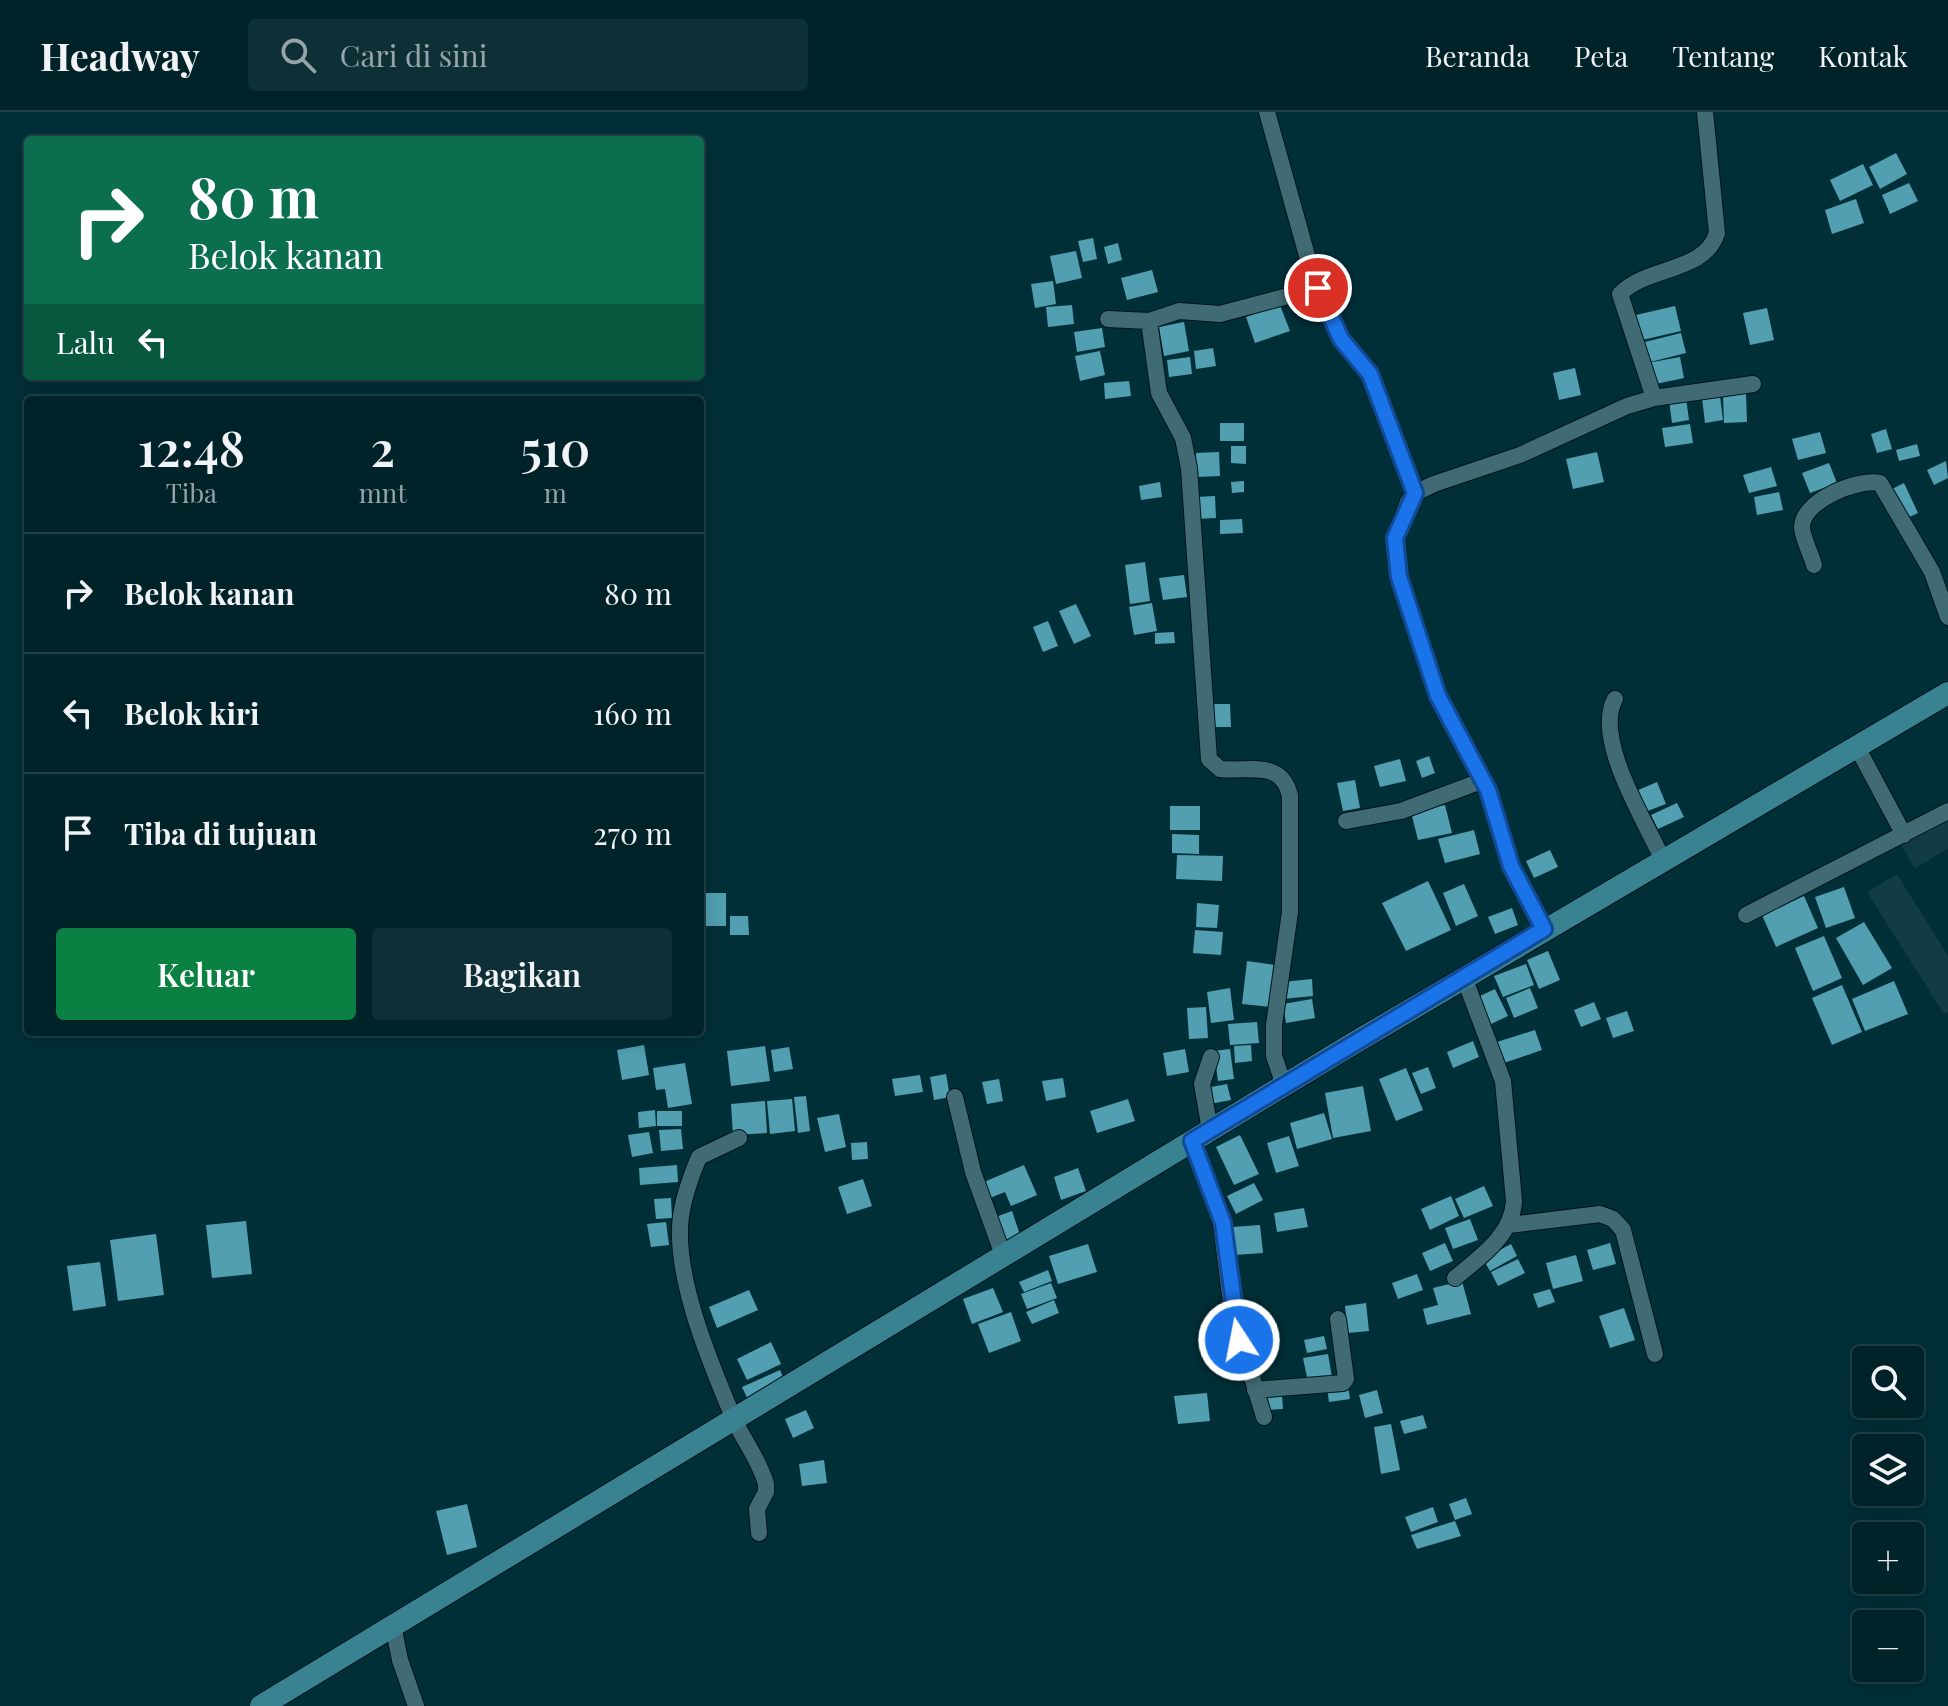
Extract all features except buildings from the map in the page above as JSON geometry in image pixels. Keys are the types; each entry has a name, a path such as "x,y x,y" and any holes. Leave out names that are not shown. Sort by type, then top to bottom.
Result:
{"main road":[{"path":"261,1706 1284,1085 1948,693"}],"street":[{"path":"1267,112 1318,288 1341,339 1370,374 1415,493 1395,538 1394,557 1438,696 1484,780 1511,866 1544,929"},
{"path":"1654,398 1620,294 1642,280 1700,257 1713,246 1717,233 1705,112"},
{"path":"1108,319 1149,321 1179,311 1220,314 1318,288"},
{"path":"1149,321 1159,393 1183,438 1192,497 1209,759 1220,769 1269,770 1283,778 1290,796 1290,912 1274,1025 1274,1056 1284,1085"},
{"path":"1415,493 1520,455 1589,421 1654,398 1753,384"},
{"path":"1814,565 1802,528 1805,515 1833,492 1871,481 1880,483 1932,572 1948,617"},
{"path":"1615,699 1608,721 1615,756 1663,860"},
{"path":"1857,747 1904,835"},
{"path":"1346,821 1401,811 1484,780"},
{"path":"1746,915 1948,811"},
{"path":"1455,1278 1500,1238 1509,1225 1514,1201 1503,1081 1464,977"},
{"path":"1211,1057 1202,1084 1201,1135 1219,1208 1232,1311 1264,1417"},
{"path":"955,1097 973,1172 1003,1255"},
{"path":"739,1138 699,1157 687,1187 680,1219 681,1250 689,1290 734,1420 766,1484 757,1509 759,1533"},
{"path":"1509,1225 1600,1214 1613,1219 1623,1230 1655,1354"},
{"path":"1255,1390 1343,1383 1346,1379 1338,1319"},
{"path":"393,1625 400,1660 416,1706"}],"shaded area":[{"path":"1948,817 1948,848 1915,869 1900,842"},
{"path":"1897,874 1948,956 1948,1012 1944,1014 1867,892"}],"route":[{"path":"1239,1340 1232,1311 1223,1223 1192,1141 1544,929 1511,866 1488,790 1477,765 1438,696 1399,577 1394,557 1395,538 1408,502 1415,493 1397,440 1370,374 1341,339 1318,288"}]}
